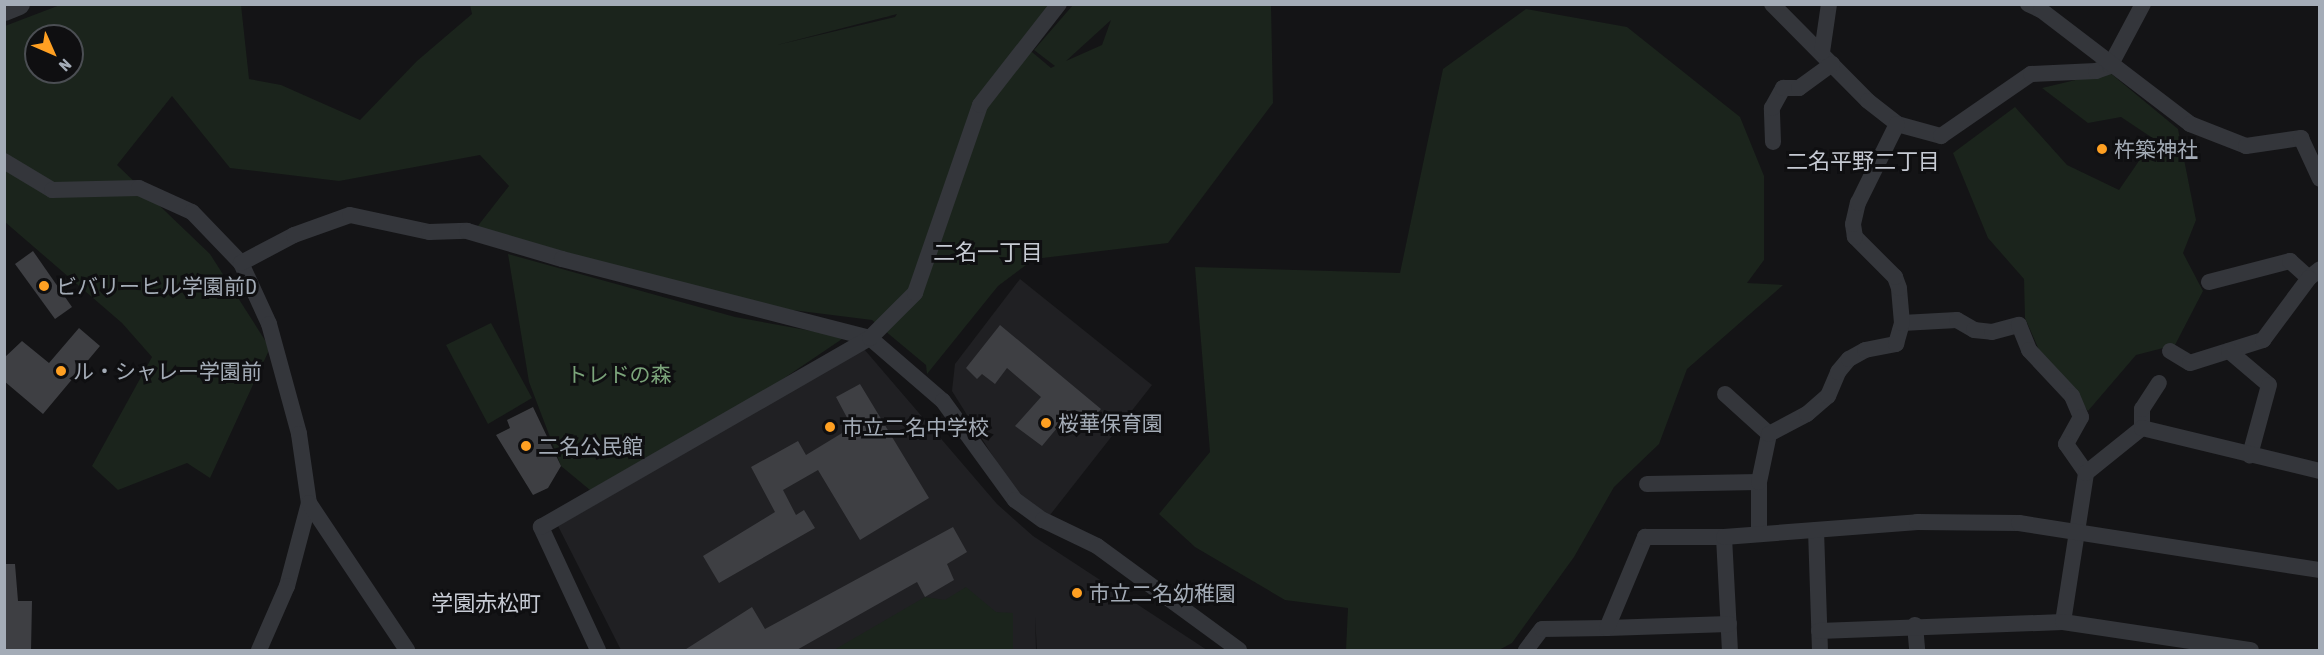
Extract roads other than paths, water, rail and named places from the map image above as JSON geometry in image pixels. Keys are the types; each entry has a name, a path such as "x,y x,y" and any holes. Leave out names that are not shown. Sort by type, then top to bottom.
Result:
{"street":[{"path":"4,10 19,4"},
{"path":"598,651 542,527 870,338 915,293 980,105 1059,4"},
{"path":"1772,4 1897,124 1941,136 2031,74 2096,71 2110,66 2143,4"},
{"path":"1773,142 1772,108 1783,88 1799,88 1827,58 1829,4"},
{"path":"2028,4 2041,10 2110,66 2190,124 2246,146 2301,138 2319,179"},
{"path":"1759,532 1758,482 1769,434 1807,414 1828,396 1838,372 1849,359 1865,350 1896,344 1902,322 1895,277 1855,237 1853,225 1858,203 1897,124"},
{"path":"4,161 52,190 139,188 192,212 241,263 269,324 299,434 309,503 287,586 260,651"},
{"path":"241,263 294,235 350,215 429,232 467,231 573,262 870,338 943,401 1015,500 1043,520 1097,546 1239,651"},
{"path":"2170,351 2190,363 2263,340 2314,273 2290,261 2209,282"},
{"path":"1902,322 1956,320 1974,330 1992,332 2019,325 2029,350 2072,396 2080,417 2066,444 2086,473 2063,622"},
{"path":"2229,351 2269,385 2250,455"},
{"path":"2142,428 2142,409 2159,382"},
{"path":"1725,394 1769,434"},
{"path":"2086,473 2142,428"},
{"path":"2142,428 2319,471"},
{"path":"1647,484 1758,482"},
{"path":"309,503 407,651"},
{"path":"1607,628 1645,537 1724,537 1759,532 1917,522 2019,523 2078,530 2319,570"},
{"path":"1816,530 1820,651"},
{"path":"1724,537 1730,651"},
{"path":"1819,631 1915,625 2063,622 2251,651"},
{"path":"1526,651 1542,629 1729,624"},
{"path":"1915,625 1917,651"}],"place":[{"name":"杵築神社","path":"2102,149"},
{"name":"ビバリーヒル学園前D","path":"44,286"},
{"name":"ル・シャレー学園前","path":"61,371"},
{"name":"桜華保育園","path":"1046,423"},
{"name":"市立二名中学校","path":"830,427"},
{"name":"二名公民館","path":"526,446"},
{"name":"市立二名幼稚園","path":"1077,593"}],"district":[{"name":"二名平野二丁目","path":"1863,162"},
{"name":"二名一丁目","path":"988,253"},
{"name":"学園赤松町","path":"486,604"}],"park label":[{"name":"トレドの森","path":"619,374"}]}
